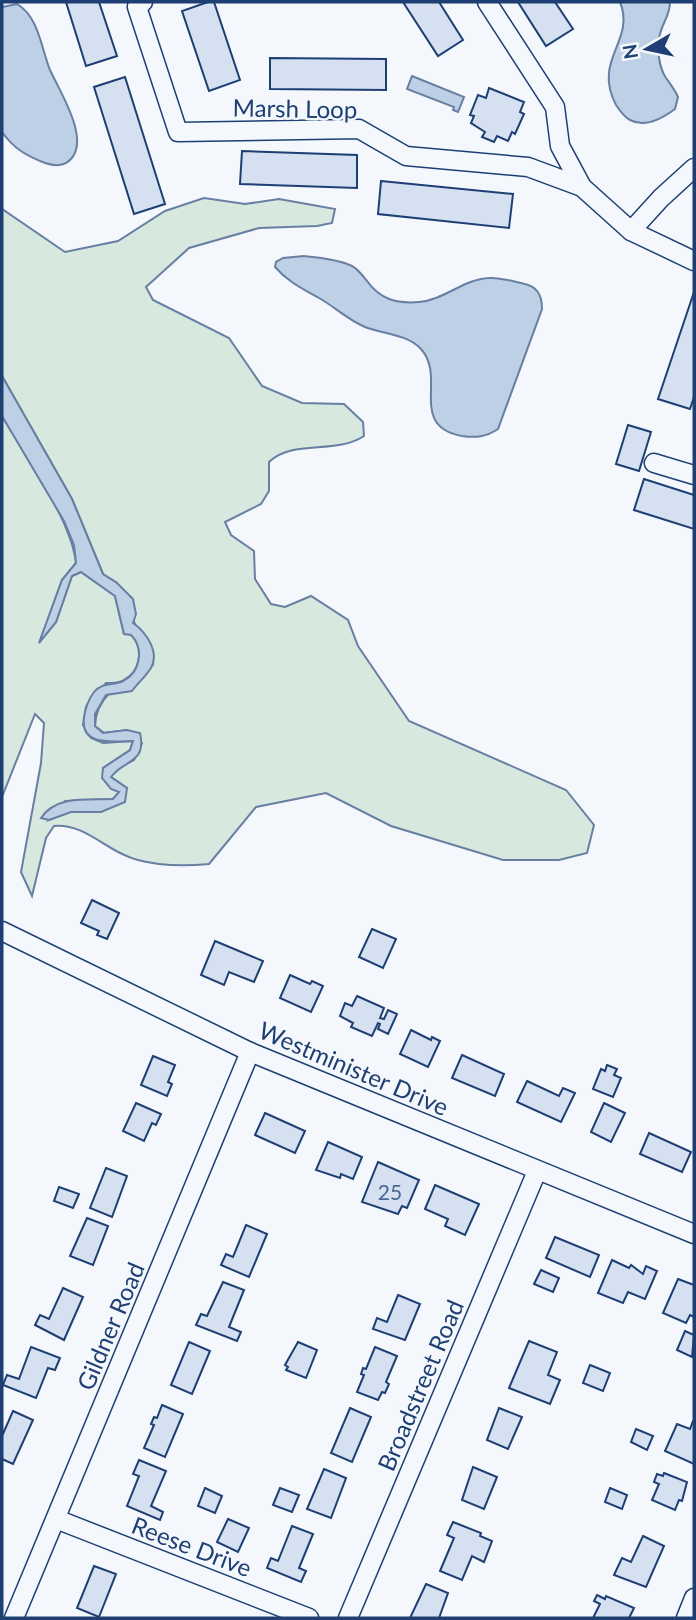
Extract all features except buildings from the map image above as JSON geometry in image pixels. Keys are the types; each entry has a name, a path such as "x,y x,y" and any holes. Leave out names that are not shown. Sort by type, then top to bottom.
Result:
{"street":[{"name":"Marsh Loop","path":"143,2 137,7 178,132 359,129 407,156 528,167 582,187"},
{"name":"Marsh Loop","path":"486,2 555,107 560,146 582,187 631,231 694,261"},
{"path":"631,231 661,198 694,168"},
{"path":"654,463 694,475"},
{"name":"Westminister Drive","path":"2,931 250,1052 694,1234"},
{"name":"Gildner Road","path":"14,1618 250,1052"},
{"name":"Broadstreet Road","path":"348,1618 537,1171"},
{"name":"Reese Drive","path":"56,1519 309,1618"},
{"path":"686,1618 694,1598"}],"shaded area":[{"path":"204,198 245,204 279,199 335,209 332,223 259,228 189,248 146,287 153,300 229,338 262,386 302,403 344,404 363,422 364,436 353,442 290,451 269,462 269,491 261,504 225,522 231,535 254,551 255,579 271,604 285,607 311,596 348,620 358,646 409,721 566,790 594,825 587,853 559,860 503,860 391,826 326,793 256,807 209,864 174,865 138,860 76,829 54,826 46,838 32,896 21,872 41,763 44,723 35,714 2,797 2,416 56,507 66,527 76,563 62,580 40,641 56,622 72,576 81,572 115,596 124,634 131,634 139,652 137,665 130,676 120,682 106,683 86,707 83,725 91,738 103,743 133,741 130,750 103,768 120,791 113,799 65,801 49,820 70,812 101,812 127,788 111,777 116,769 134,760 142,743 127,730 104,733 95,726 97,714 107,696 123,682 153,665 117,583 103,574 72,499 2,376 2,209 65,252 118,241 165,211"}],"water":[{"path":"620,2 670,2 660,34 658,51 664,74 678,97 675,109 659,119 642,123 630,120 616,105 610,89 611,62 623,28"},
{"path":"17,4 35,25 50,70 76,129 76,151 70,160 61,165 48,164 27,155 2,132 2,7"},
{"path":"412,76 464,97 458,112 453,110 454,107 407,89"},
{"path":"304,256 335,260 352,266 377,292 389,299 403,302 437,298 471,282 489,278 510,280 535,289 540,295 542,309 498,429 476,437 462,436 446,430 436,422 432,411 431,372 428,359 420,348 401,337 359,324 296,285 275,267 276,262 283,258"},
{"path":"2,376 72,499 103,574 133,599 136,614 133,623 147,637 153,649 151,668 132,691 106,695 95,714 95,726 103,733 127,730 140,733 141,743 137,756 111,777 127,788 125,802 101,812 71,812 49,820 41,818 55,805 64,802 113,799 119,792 111,789 102,778 103,768 130,750 133,741 93,738 87,734 84,718 88,701 97,689 123,681 134,672 139,660 138,646 131,635 124,634 115,596 81,572 72,576 56,622 39,643 62,580 76,563 74,545 64,521 2,416"}]}
